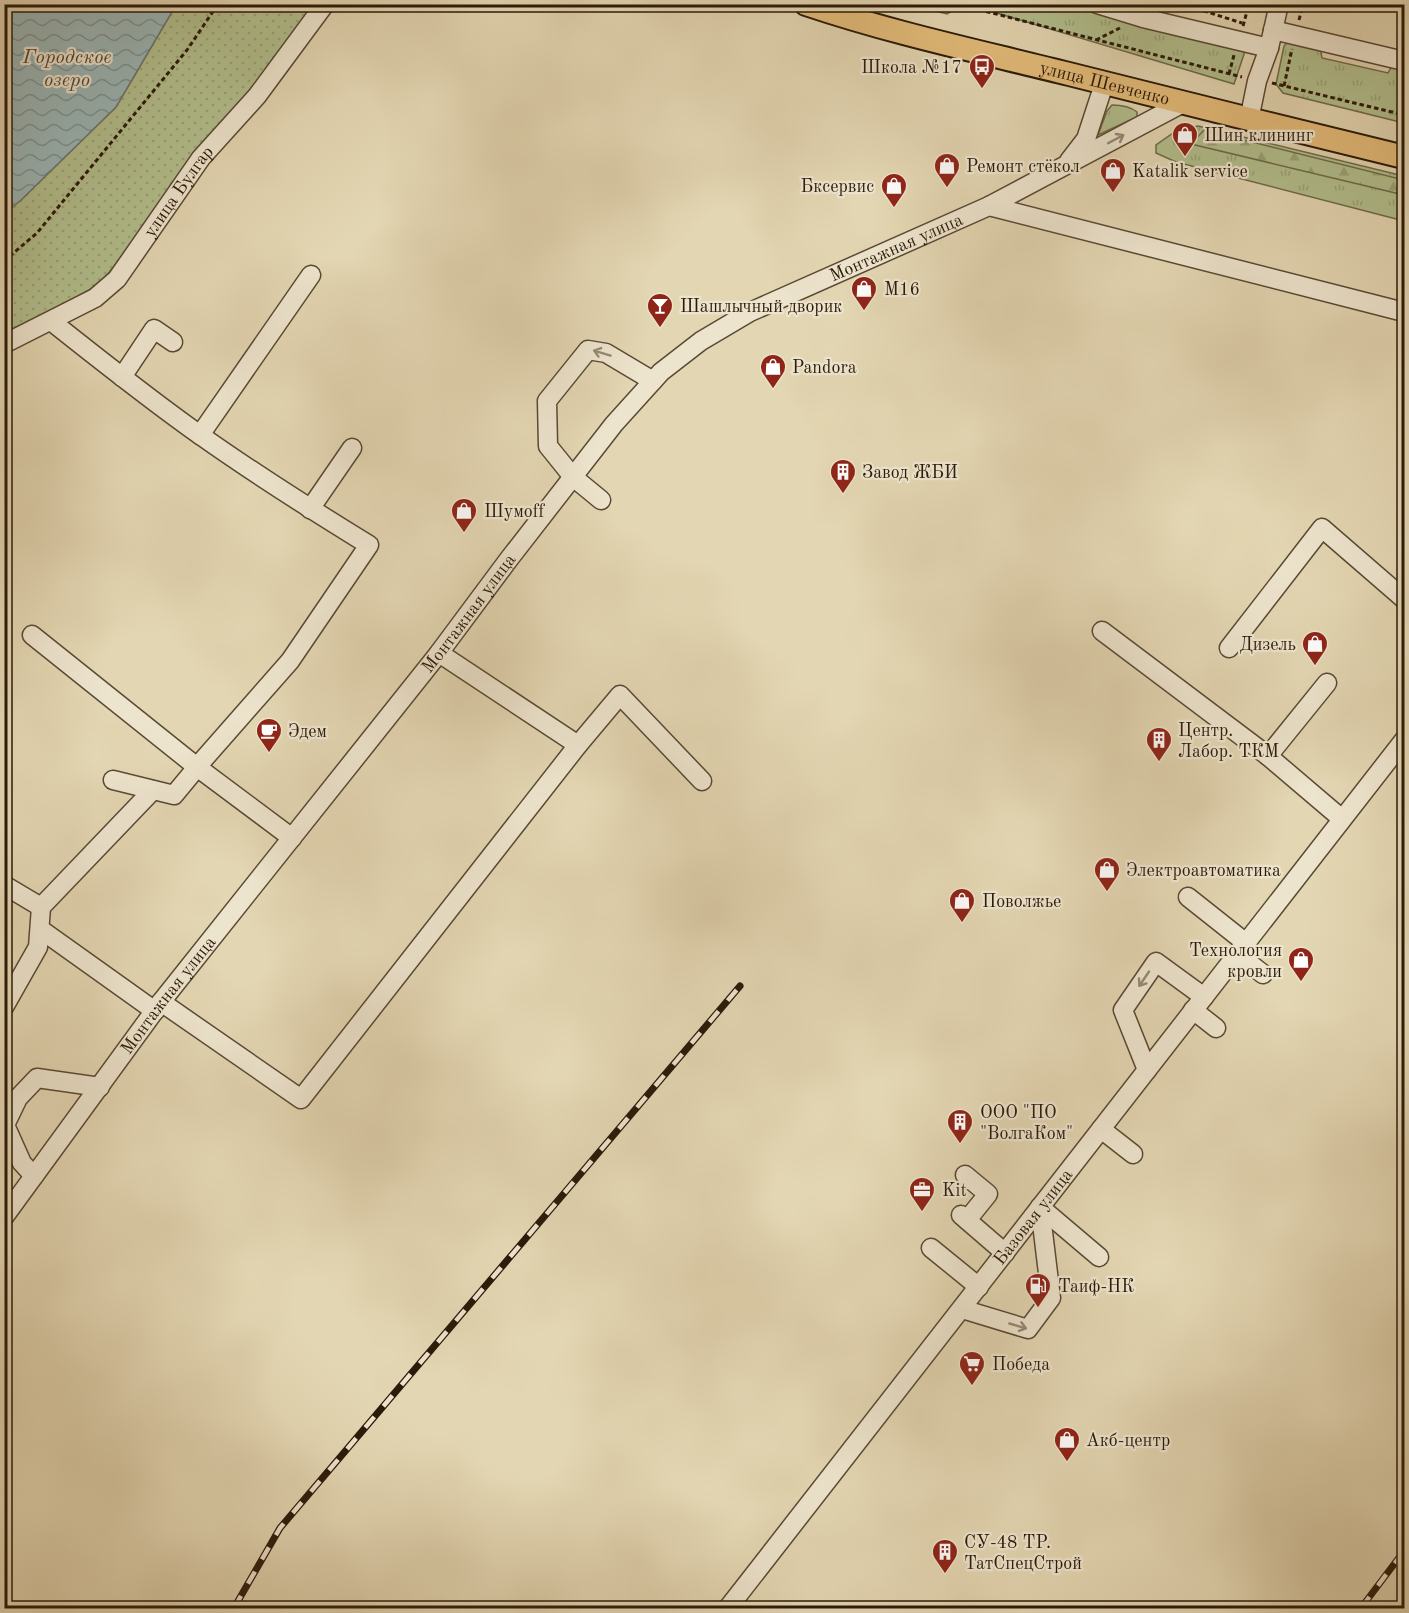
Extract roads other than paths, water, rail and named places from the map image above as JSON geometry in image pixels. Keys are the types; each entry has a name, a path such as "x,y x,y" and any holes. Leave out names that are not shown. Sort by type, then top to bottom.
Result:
{"main road":[{"name":"улица Шевченко","path":"806,4 857,21 1404,157"}],"street":[{"name":"улица Булгар","path":"4,344 95,298 117,279 201,159 257,96 325,4"},
{"path":"1097,4 1143,18 1404,61"},
{"path":"1249,120 1257,81 1271,39 1279,4"},
{"name":"Монтажная улица","path":"1064,167 1086,139 1104,84"},
{"name":"Монтажная улица","path":"4,1217 158,1006 439,653 508,559 614,424 661,372 701,341 750,312 989,206 1183,103"},
{"path":"989,206 1404,312"},
{"path":"200,435 311,275"},
{"path":"51,321 200,435 369,546 290,661 174,795 113,780"},
{"path":"122,377 154,328 173,342"},
{"path":"601,500 573,477 548,446 546,401 588,350 606,353 653,381"},
{"path":"310,508 352,448"},
{"path":"1229,648 1322,528 1404,599"},
{"path":"1102,631 1268,756 1342,819"},
{"path":"32,635 292,838"},
{"path":"439,653 578,745"},
{"path":"1268,756 1327,683"},
{"path":"39,929 301,1099 578,745 620,695 702,781"},
{"name":"Базовая улица","path":"728,1608 1404,740"},
{"path":"4,1007 38,947 41,907 153,790"},
{"path":"4,885 41,907"},
{"path":"1188,897 1242,948 1263,974"},
{"path":"1147,1070 1123,1010 1156,962 1199,1003 1216,1028"},
{"path":"34,1176 22,1163 5,1125 18,1098 37,1078 100,1087"},
{"path":"1101,1129 1133,1154"},
{"path":"965,1174 988,1194 964,1217 1005,1253"},
{"path":"1040,1207 1099,1257"},
{"path":"962,1309 1028,1329 1051,1299 1040,1207"},
{"path":"931,1248 979,1287"}],"water":[{"name":"Городское озеро","path":"5,4 176,5 116,107 5,213"}],"railway":[{"path":"234,1608 280,1528 740,986"},
{"path":"1361,1608 1404,1551"}],"place":[{"name":"Школа №17","path":"982,90"},
{"name":"Шин клининг","path":"1185,158"},
{"name":"Ремонт стёкол","path":"947,189"},
{"name":"Katalik service","path":"1113,194"},
{"name":"Бксервис","path":"894,209"},
{"name":"М16","path":"864,312"},
{"name":"Шашлычный дворик","path":"660,329"},
{"name":"Pandora","path":"773,390"},
{"name":"Завод ЖБИ","path":"843,495"},
{"name":"Шумоff","path":"464,534"},
{"name":"Дизель","path":"1315,667"},
{"name":"Эдем","path":"269,754"},
{"name":"Центр. Лабор. ТКМ","path":"1159,763"},
{"name":"Электроавтоматика","path":"1107,893"},
{"name":"Поволжье","path":"962,924"},
{"name":"Технология кровли","path":"1301,983"},
{"name":"ООО \"ПО \"ВолгаКом\"","path":"960,1145"},
{"name":"Kit","path":"922,1213"},
{"name":"Таиф-НК","path":"1038,1309"},
{"name":"Победа","path":"972,1387"},
{"name":"Акб-центр","path":"1067,1463"},
{"name":"СУ-48 ТР. ТатСпецСтрой","path":"945,1575"}]}
